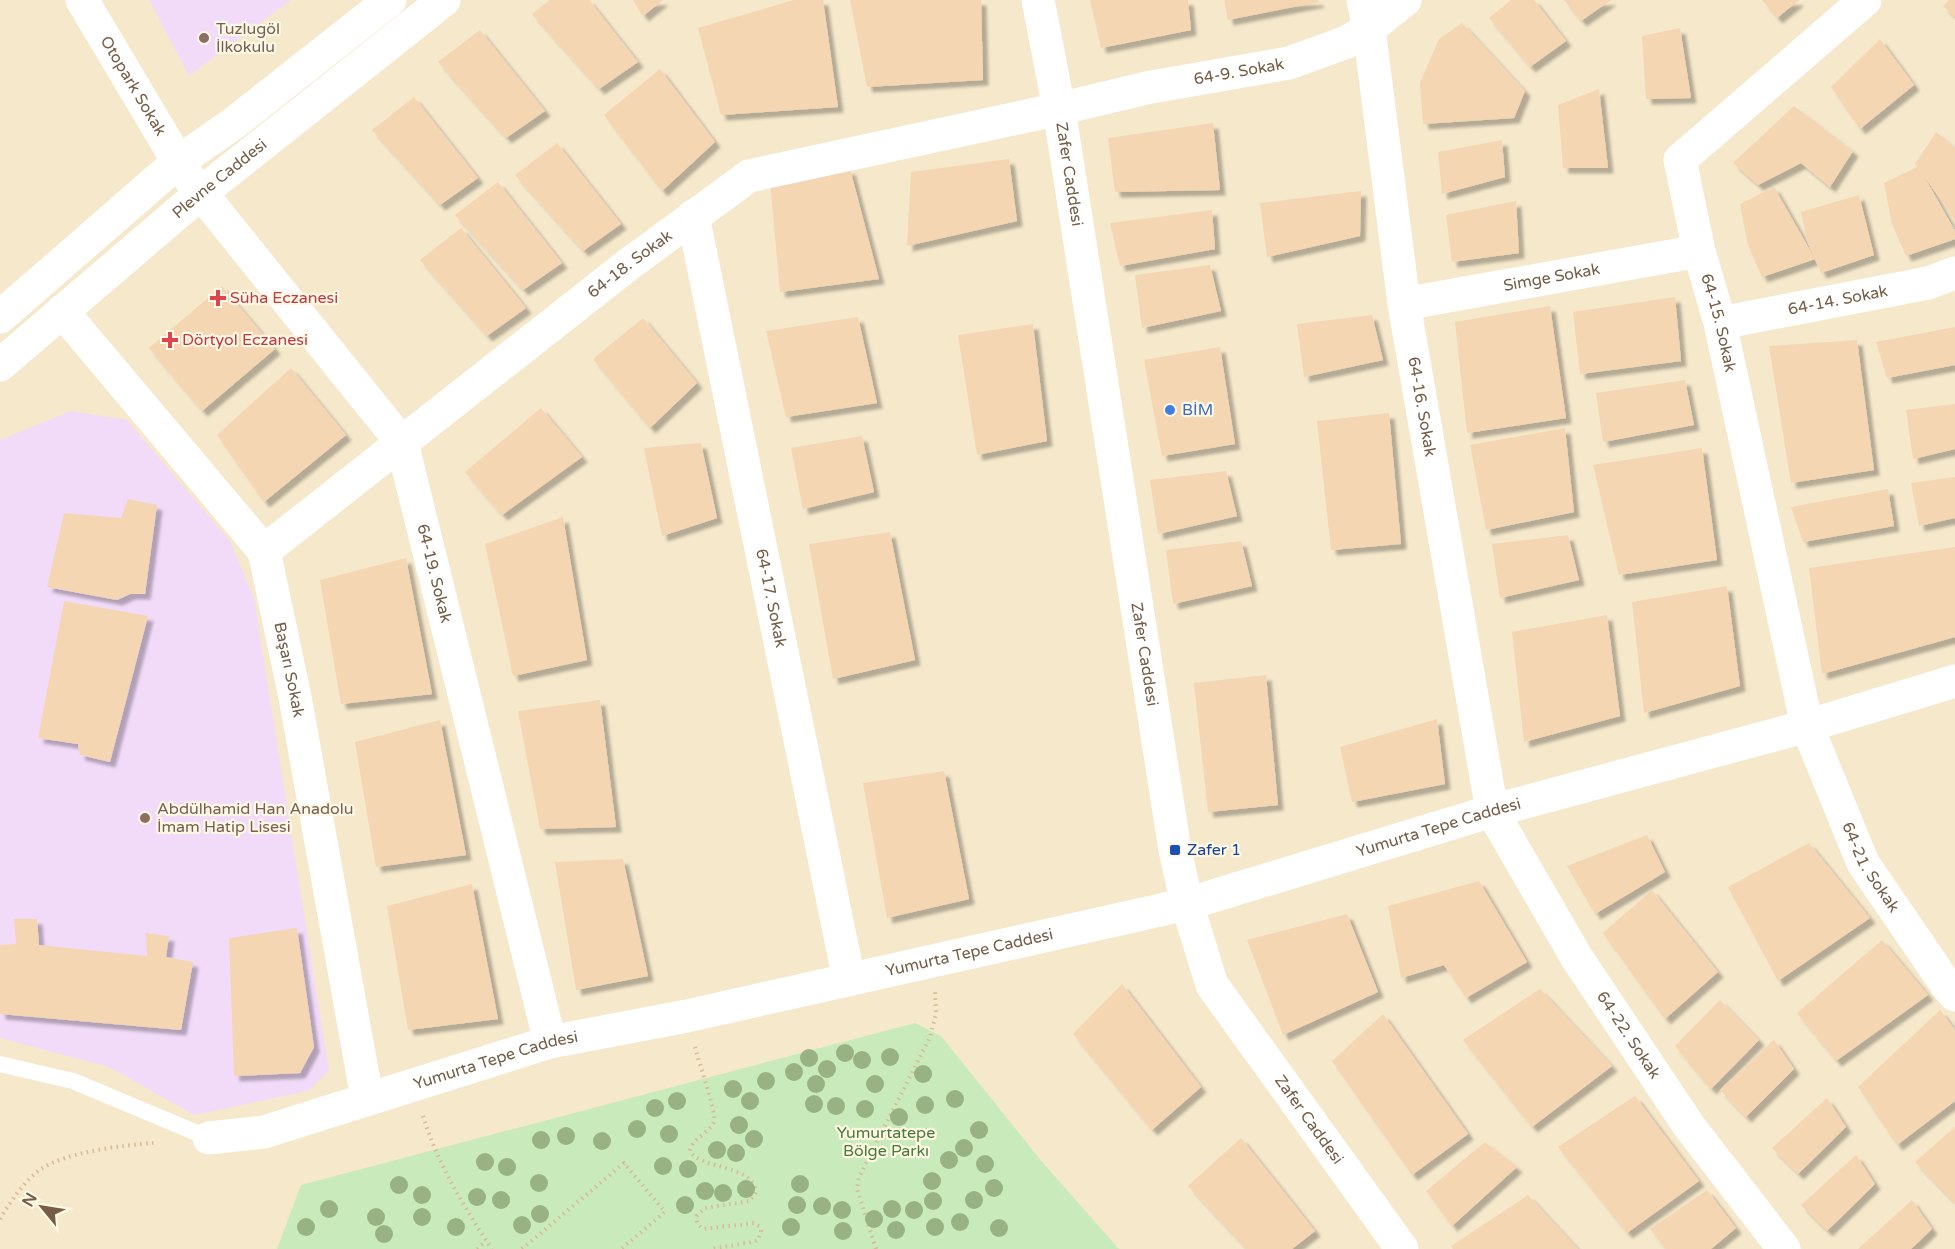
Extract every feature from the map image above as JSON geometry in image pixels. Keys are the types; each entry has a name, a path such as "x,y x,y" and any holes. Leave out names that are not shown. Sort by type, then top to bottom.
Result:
{"street":[{"name":"Otopark Sokak","path":"82,0 188,176"},
{"name":"Plevne Caddesi","path":"0,365 62,312 234,123 390,0"},
{"name":"Plevne Caddesi","path":"0,317 188,176 444,0"},
{"name":"Zafer Caddesi","path":"1038,0 1059,110 1173,838 1187,904 1212,985 1402,1249"},
{"name":"64-9. Sokak","path":"1059,110 1146,88 1289,63 1347,42 1366,14 1405,0"},
{"name":"64-15. Sokak","path":"1807,726 1720,322 1699,251 1680,160 1865,0"},
{"name":"64-16. Sokak","path":"1366,14 1404,304 1492,811"},
{"name":"64-18. Sokak","path":"264,551 629,264 749,176 1059,110"},
{"name":"64-19. Sokak","path":"188,176 402,443 550,1042"},
{"name":"64-17. Sokak","path":"693,216 849,980"},
{"name":"Simge Sokak","path":"1404,304 1699,251"},
{"name":"64-14. Sokak","path":"1720,322 1928,283 1955,273"},
{"name":"Başarı Sokak","path":"62,312 264,551 296,697 367,1098"},
{"name":"Yumurta Tepe Caddesi","path":"209,1138 264,1132 550,1042 687,1016 1187,904 1492,811 1807,726 1955,681"},
{"name":"64-21. Sokak","path":"1807,726 1863,862 1955,995"},
{"name":"64-22. Sokak","path":"1492,811 1577,958 1689,1126 1784,1249"}],"lane":[{"path":"0,1064 73,1081 209,1138"}],"path":[{"path":"876,1249 857,1189 859,1177 930,1037 936,1014 933,961"},
{"path":"687,1016 715,1116 710,1128 691,1146 690,1151 698,1159 740,1174 754,1184 756,1192 750,1201 705,1208 697,1216 696,1221 704,1229 754,1223 761,1231 758,1240 753,1242 710,1249"},
{"path":"413,1084 432,1145 468,1213 492,1249"},
{"path":"0,1219 13,1197 42,1169 58,1162 115,1146 209,1138"},
{"path":"522,1249 624,1163 666,1212 621,1249"},
{"path":"477,1249 486,1241"}],"shaded area":[{"path":"0,0 1955,0 1955,1249 0,1249"},
{"name":"Tuzlugöl İlkokulu","path":"149,0 291,0 189,76"},
{"name":"Abdülhamid Han Anadolu İmam Hatip Lisesi","path":"71,411 127,420 230,541 254,598 329,1071 308,1091 194,1115 109,1067 0,1038 0,440"}],"green space":[{"name":"Yumurtatepe Bölge Parkı","path":"915,1023 941,1036 1043,1163 1119,1249 277,1249 301,1185"}],"building":[{"path":"550,0 589,0 638,62 599,89 532,14"},
{"path":"633,0 663,0 643,16"},
{"path":"794,0 823,0 838,107 721,115 698,28"},
{"path":"850,0 981,0 983,80 867,87"},
{"path":"1090,0 1188,0 1191,30 1101,48"},
{"path":"1224,0 1318,0 1319,2 1228,20"},
{"path":"1511,0 1534,0 1566,41 1530,67 1489,18"},
{"path":"1564,0 1611,0 1581,21"},
{"path":"1762,0 1799,0 1777,18"},
{"path":"1949,0 1955,0 1955,17 1943,6"},
{"path":"1462,23 1525,91 1514,118 1423,124 1420,83 1439,39"},
{"path":"1680,28 1691,98 1646,99 1642,36"},
{"path":"480,30 545,111 506,138 438,62"},
{"path":"1880,39 1914,85 1860,129 1831,87"},
{"path":"660,69 715,142 662,191 604,115"},
{"path":"1599,89 1608,168 1563,168 1558,105"},
{"path":"414,97 478,178 440,205 372,130"},
{"path":"1794,106 1853,151 1830,187 1801,163 1758,185 1733,163"},
{"path":"1213,123 1220,190 1115,192 1108,138"},
{"path":"1936,132 1955,148 1955,219 1925,178 1955,231 1955,239 1906,256 1892,224 1884,183 1917,167 1915,164"},
{"path":"1502,140 1505,177 1442,194 1438,152"},
{"path":"557,143 621,224 583,251 515,175"},
{"path":"1009,159 1017,221 907,246 911,172"},
{"path":"850,169 879,279 780,292 770,181"},
{"path":"498,182 562,263 523,290 455,215"},
{"path":"1774,187 1815,259 1762,277 1748,245 1740,204"},
{"path":"1361,191 1360,236 1267,257 1260,203"},
{"path":"1859,195 1874,255 1821,273 1807,241 1801,212"},
{"path":"1516,201 1519,253 1452,262 1446,215"},
{"path":"1212,210 1215,249 1120,266 1110,223"},
{"path":"461,228 526,308 487,336 420,260"},
{"path":"1210,265 1221,311 1142,328 1135,275"},
{"path":"222,286 275,349 202,411 149,348"},
{"path":"1675,297 1681,361 1580,374 1573,312"},
{"path":"1550,306 1566,418 1467,433 1455,322"},
{"path":"1372,315 1383,360 1304,377 1297,324"},
{"path":"858,317 877,403 786,417 766,331"},
{"path":"643,318 697,383 650,428 593,359"},
{"path":"1033,324 1047,441 977,455 958,335"},
{"path":"1955,327 1955,365 1887,378 1876,342"},
{"path":"1857,340 1874,470 1791,483 1769,346"},
{"path":"1220,347 1235,444 1162,456 1144,360"},
{"path":"291,368 346,435 264,502 217,435"},
{"path":"1685,380 1694,425 1603,442 1596,393"},
{"path":"1955,404 1955,449 1913,459 1906,410"},
{"path":"541,408 582,457 502,515 465,472"},
{"path":"1389,413 1401,544 1331,550 1317,421"},
{"path":"1565,428 1574,512 1486,530 1470,445"},
{"path":"862,436 874,492 803,509 791,448"},
{"path":"701,443 717,518 662,536 644,448"},
{"path":"1702,448 1717,560 1619,575 1593,465"},
{"path":"1226,471 1237,516 1158,534 1150,480"},
{"path":"1955,477 1955,518 1919,526 1911,483"},
{"path":"1888,489 1894,526 1803,542 1791,507"},
{"path":"128,499 157,505 145,594 130,594 117,600 47,587 64,513 121,518"},
{"path":"563,517 587,660 513,676 485,544"},
{"path":"890,532 915,660 833,679 809,544"},
{"path":"1568,535 1579,580 1500,598 1492,544"},
{"path":"1241,541 1252,586 1173,604 1166,550"},
{"path":"1955,547 1955,637 1822,674 1809,568"},
{"path":"406,558 432,694 341,704 320,580"},
{"path":"1727,586 1740,686 1644,713 1632,602"},
{"path":"64,601 148,616 110,762 80,755 78,744 38,738"},
{"path":"1607,615 1620,716 1524,742 1512,632"},
{"path":"1266,675 1278,805 1208,812 1194,683"},
{"path":"600,700 616,827 540,829 518,711"},
{"path":"1437,719 1445,784 1352,802 1340,747"},
{"path":"440,720 466,855 376,867 355,742"},
{"path":"944,771 969,899 887,918 863,783"},
{"path":"1647,835 1665,872 1595,914 1567,866"},
{"path":"1809,843 1870,918 1778,981 1728,887"},
{"path":"623,859 648,976 576,990 555,862"},
{"path":"1479,881 1527,962 1466,998 1444,965 1401,978 1388,906"},
{"path":"472,884 498,1019 408,1030 387,906"},
{"path":"1652,890 1718,972 1665,1019 1603,933"},
{"path":"1347,914 1378,992 1283,1035 1247,940"},
{"path":"14,919 37,919 39,945 147,956 146,933 169,936 166,957 193,962 181,1030 0,1014 0,945 16,944"},
{"path":"297,928 314,1047 300,1073 234,1076 229,938"},
{"path":"1882,940 1928,995 1836,1061 1797,1013"},
{"path":"1122,984 1201,1087 1152,1130 1073,1034"},
{"path":"1540,989 1612,1066 1532,1127 1463,1040"},
{"path":"1720,1000 1759,1040 1711,1089 1675,1046"},
{"path":"1940,1010 1955,1030 1955,1101 1897,1145 1858,1087"},
{"path":"1383,1014 1468,1134 1412,1175 1332,1061"},
{"path":"1774,1040 1794,1069 1746,1117 1720,1090"},
{"path":"1635,1096 1699,1181 1627,1233 1558,1147"},
{"path":"1827,1098 1846,1127 1798,1174 1772,1148"},
{"path":"1955,1127 1955,1203 1915,1162"},
{"path":"1241,1138 1315,1231 1292,1249 1247,1249 1188,1186"},
{"path":"1485,1142 1517,1167 1452,1226 1426,1191"},
{"path":"1856,1155 1875,1184 1827,1231 1801,1205"},
{"path":"1707,1190 1736,1228 1711,1249 1666,1249 1650,1229"},
{"path":"1528,1195 1578,1249 1453,1249 1451,1246"},
{"path":"1912,1200 1932,1229 1911,1249 1858,1249"}],"place":[{"name":"Tuzlugöl İlkokulu","path":"204,38"},
{"name":"Süha Eczanesi","path":"218,298"},
{"name":"Dörtyol Eczanesi","path":"170,340"},
{"name":"BİM","path":"1170,410"},
{"name":"Abdülhamid Han Anadolu İmam Hatip Lisesi","path":"145,818"},
{"name":"Zafer 1","path":"1175,850"}]}
